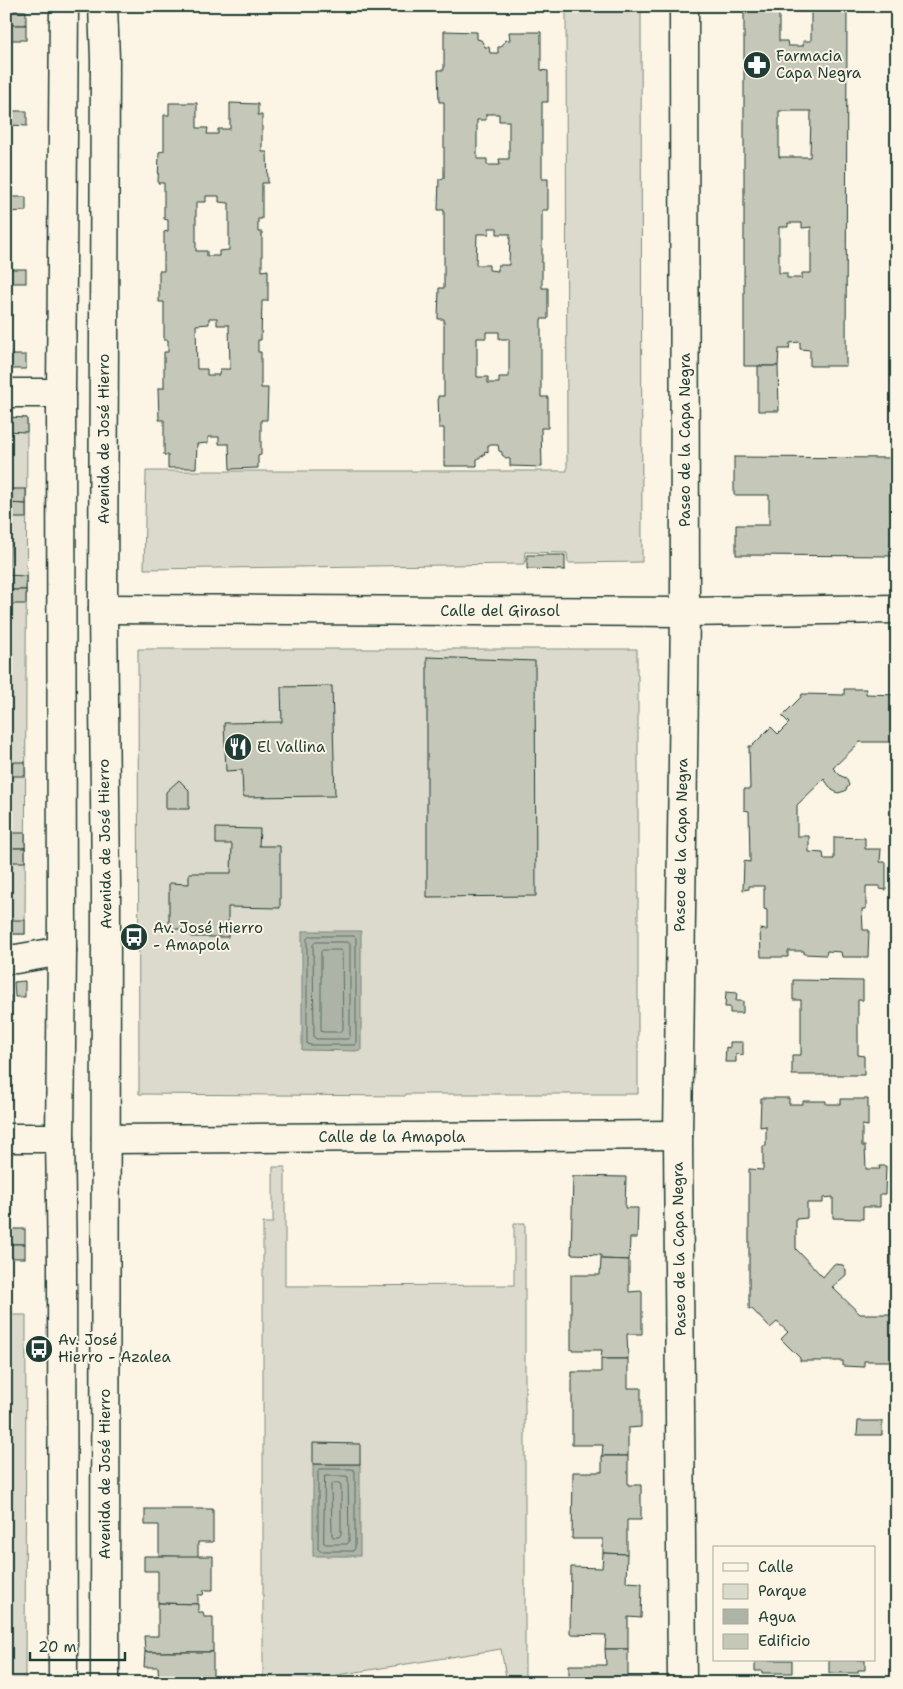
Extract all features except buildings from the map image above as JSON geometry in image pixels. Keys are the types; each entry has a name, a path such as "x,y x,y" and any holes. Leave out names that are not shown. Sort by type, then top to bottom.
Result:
{"street":[{"path":"62,1683 62,1266 60,1138 62,951 61,393 64,6"},
{"name":"Avenida de José Hierro","path":"104,6 105,1683"},
{"name":"Paseo de la Capa Negra","path":"682,1683 678,1135 685,612 684,6"},
{"path":"6,393 61,393"},
{"name":"Calle del Girasol","path":"103,609 685,612 897,609"},
{"path":"6,959 62,951"},
{"name":"Calle de la Amapola","path":"106,1139 678,1135"},
{"path":"6,1138 60,1138"}],"shaded area":[{"path":"392,6 392,8 147,7"}],"green space":[{"path":"392,6 641,6 642,562 568,563 567,553 525,552 524,564 144,569 146,471 567,471 566,7 392,8"},
{"path":"6,417 27,418 25,934 6,934"},
{"path":"138,649 637,649 638,1094 406,1094 405,1096 139,1094"},
{"path":"273,1167 285,1167 285,1286 514,1285 514,1223 525,1223 525,1683 507,1683 501,1649 287,1683 263,1683 263,1223 273,1223"},
{"path":"6,1315 26,1315 25,1683 6,1683"}],"water":[{"path":"302,931 361,931 361,1051 302,1050"},
{"path":"313,1464 360,1464 360,1556 313,1556"}],"place":[{"name":"Farmacia Capa Negra","path":"757,65"},
{"name":"El Vallina","path":"238,747"},
{"name":"Av. José Hierro - Amapola","path":"134,937"},
{"name":"Av. José Hierro - Azalea","path":"39,1349"}]}
